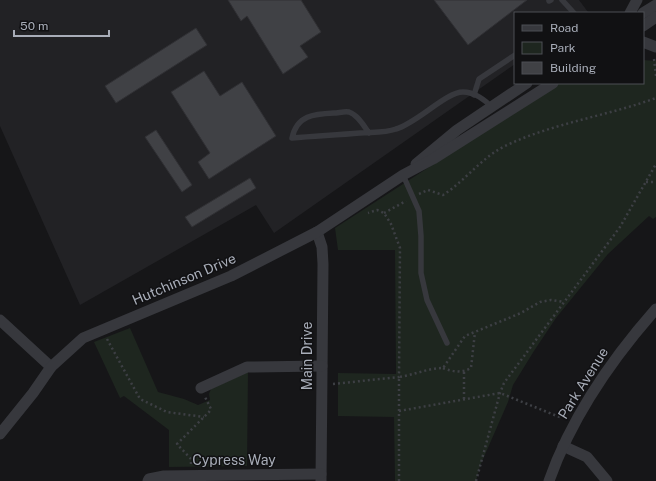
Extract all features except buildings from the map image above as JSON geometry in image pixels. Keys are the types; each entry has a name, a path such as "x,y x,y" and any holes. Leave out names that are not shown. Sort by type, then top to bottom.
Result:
{"street":[{"path":"631,12 637,0"},
{"path":"644,12 656,5"},
{"path":"644,25 656,17"},
{"path":"644,42 656,47"},
{"name":"Hutchinson Drive","path":"404,175 429,151 491,106 525,84"},
{"name":"Hutchinson Drive","path":"0,434 34,393 51,367 83,338 231,276 317,232 404,175 500,118 551,84"},
{"name":"Main Drive","path":"317,232 322,247 323,264 322,478"},
{"name":"Park Avenue","path":"549,481 563,446 578,416 602,376 656,309"},
{"path":"0,320 51,367"},
{"path":"201,388 247,367 322,366"},
{"path":"563,446 586,458 607,481"},
{"name":"Cypress Way","path":"148,481 149,479 164,476 191,475 322,478"}],"lane":[{"path":"562,0 573,12"},
{"path":"474,95 479,79 514,56"},
{"path":"369,133 356,116 349,112 321,114 305,118 294,127 292,138 369,133 396,129 412,122 451,96 463,92 474,95 486,101 500,118"},
{"path":"404,175 412,197 419,210 421,273 427,300 447,343"}],"path":[{"path":"654,59 656,76"},
{"path":"384,214 412,197 428,190 443,195 456,187 481,162 504,146 547,130 656,98"},
{"path":"476,481 504,383 620,227 656,164"},
{"path":"646,182 656,182"},
{"path":"364,216 377,210 384,214 400,248 399,481"},
{"path":"443,368 465,336 521,313 540,302 551,300 564,302"},
{"path":"102,330 140,399 167,412 204,417"},
{"path":"322,385 419,374 433,368 443,368 449,371 464,372 471,368 475,332"},
{"path":"464,372 464,401"},
{"path":"191,475 191,459 177,444 210,409 201,388"},
{"path":"399,411 464,401 500,393 562,418"}],"shaded area":[{"path":"0,0 579,0 588,12 514,12 514,65 274,233 256,205 80,305 0,126"}],"green space":[{"path":"644,60 656,61 656,217 653,219 649,216 608,254 556,318 513,385 508,402 480,466 476,481 395,481 394,417 338,416 338,373 396,374 395,250 338,250 335,228 557,84 644,84"},
{"path":"130,328 158,392 184,399 198,405 210,400 209,394 211,389 248,372 247,466 169,467 169,430 124,396 120,398 94,342"}]}
